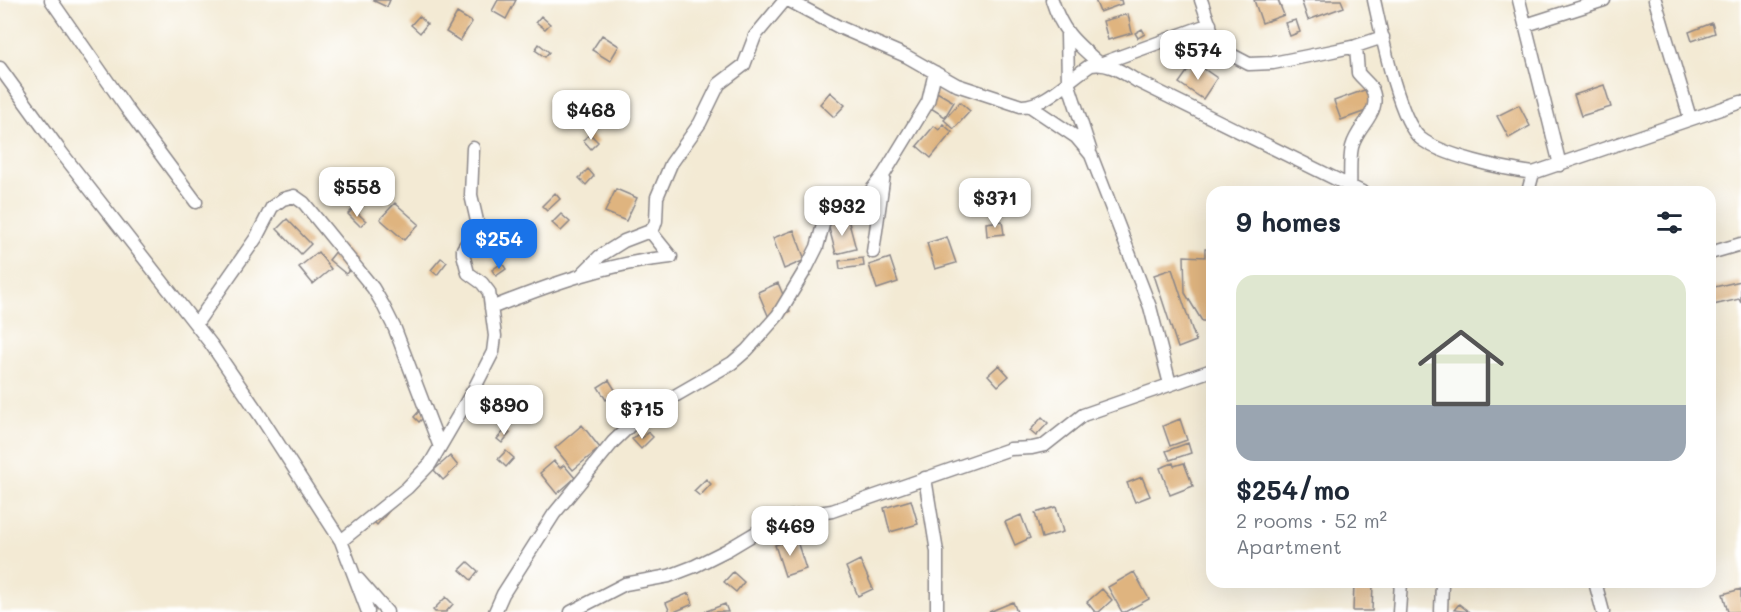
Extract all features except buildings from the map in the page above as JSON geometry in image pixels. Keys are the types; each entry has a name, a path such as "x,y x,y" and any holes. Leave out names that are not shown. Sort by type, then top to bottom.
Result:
{"street":[{"path":"51,0 127,109 196,202"},
{"path":"1052,0 1058,19 1067,34 1100,64 1110,66 1344,186"},
{"path":"1201,0 1213,34 1228,53 1249,63 1273,63 1356,46 1383,38"},
{"path":"1374,0 1408,124 1420,138 1437,148 1500,168 1533,173 1741,102"},
{"path":"1519,0 1560,165"},
{"path":"1526,25 1604,0"},
{"path":"1655,0 1690,118"},
{"path":"580,275 600,256 624,241 650,231 656,221 657,197 670,164 700,123 719,84 744,65 755,36 792,1 839,27 906,56 957,84 1012,103 1030,106 1076,137 1091,155"},
{"path":"1030,106 1045,99 1091,65 1100,64 1210,24"},
{"path":"1067,34 1068,82 1091,155 1150,307 1170,384"},
{"path":"1350,186 1352,148 1358,132 1374,112 1375,106 1370,85 1358,73 1356,46"},
{"path":"0,68 61,152 196,324 259,414 341,541 368,612"},
{"path":"495,612 502,594 554,514 613,442 640,416 732,363 747,350 778,315 817,247 824,221 863,201 884,174 928,102 934,72"},
{"path":"341,541 407,489 430,464 476,387 493,352 495,336 489,292 482,283 468,273 463,259 464,249 477,228 471,195 473,148"},
{"path":"1530,186 1533,173"},
{"path":"873,252 884,174"},
{"path":"196,324 256,238 272,207 283,199 294,196 304,203 373,288 383,304 395,329 440,447"},
{"path":"491,308 580,275 642,260 671,257 650,231"},
{"path":"1716,251 1741,244"},
{"path":"571,612 625,584 669,576 695,566 779,519 832,511 1010,449 1045,445 1083,415 1206,372"},
{"path":"925,478 937,552 937,611"},
{"path":"354,575 387,612"},
{"path":"1399,612 1401,588"},
{"path":"1441,612 1442,588"},
{"path":"1596,588 1603,612"}]}
